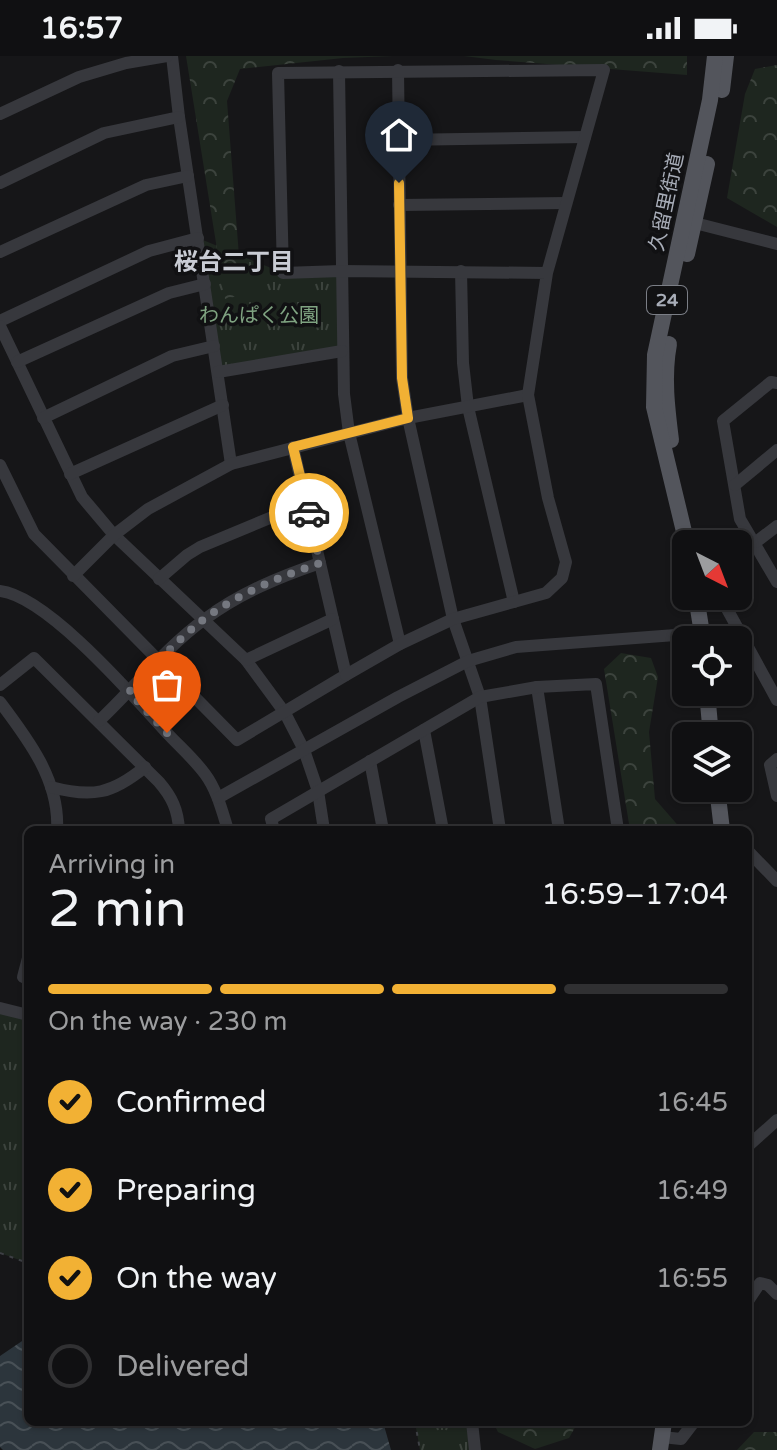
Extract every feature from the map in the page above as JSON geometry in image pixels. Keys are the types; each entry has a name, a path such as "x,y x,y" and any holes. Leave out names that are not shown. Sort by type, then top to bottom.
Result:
{"main road":[{"name":"久留里街道","path":"688,222 715,56"},
{"name":"久留里街道","path":"684,530 654,407 655,355 720,102 726,56"},
{"path":"719,802 722,826"}],"street":[{"path":"0,114 79,77 143,58 170,56 231,464"},
{"path":"398,70 402,378 408,418 453,619 480,697 499,826"},
{"path":"0,465 34,534 237,740 400,644 453,619 546,593 562,578 566,562 548,498 528,395 547,273 604,70 278,73 283,273 547,273"},
{"path":"339,71 344,394 349,433 400,644"},
{"path":"0,183 104,133 179,117"},
{"path":"399,140 585,137"},
{"path":"0,252 146,185 188,176"},
{"path":"399,205 566,203"},
{"path":"688,222 777,244"},
{"path":"198,238 149,251 0,324 82,497 114,535 246,660 285,713 304,750 318,791 323,826"},
{"path":"461,271 463,363 468,407 514,602"},
{"path":"17,362 169,293 205,284"},
{"path":"43,418 172,356 214,346"},
{"path":"218,372 342,351"},
{"path":"777,383 771,382 723,421 740,519 777,582"},
{"path":"73,576 114,535 148,509 231,464 408,418 528,395"},
{"path":"70,474 223,405"},
{"path":"293,447 346,675"},
{"path":"735,485 777,450"},
{"path":"159,579 200,547 306,503"},
{"path":"756,542 777,526"},
{"path":"99,721 203,620 278,577 320,563"},
{"path":"0,591 9,592 40,610 67,631 129,692 205,774 218,798 227,826"},
{"path":"728,610 773,684 777,700"},
{"path":"246,660 333,619"},
{"path":"218,798 468,661 516,647 672,638"},
{"path":"0,685 34,658 145,767 170,796 178,814 179,826"},
{"path":"273,826 271,819 480,697 537,687 596,684 617,826"},
{"path":"537,687 558,826"},
{"path":"0,702 28,740 51,787 58,813 57,826"},
{"path":"424,730 442,826"},
{"path":"777,759 770,765 777,796"},
{"path":"370,761 382,826"},
{"path":"51,787 76,794 101,792 125,783 145,767"},
{"path":"752,855 777,881"},
{"path":"0,1008 24,1014"},
{"path":"752,1142 777,1120"},
{"path":"752,1295 760,1283 768,1285 777,1294"},
{"path":"472,1426 475,1450"},
{"path":"662,1436 681,1439 691,1426"}],"path":[{"path":"0,1253 24,1262"},
{"path":"416,1426 420,1450"}],"green space":[{"path":"186,56 393,56 240,69 227,101 242,295 225,299"},
{"path":"464,56 687,56 687,75 496,60"},
{"path":"777,65 777,227 727,198 745,94 755,69"},
{"name":"わんぱく公園","path":"198,238 283,273 341,271 342,351 218,372"},
{"path":"621,653 651,658 658,677 649,732 655,799 679,826 629,826 604,669"},
{"path":"0,1008 24,1014 24,1262 0,1253"},
{"path":"416,1426 472,1426 475,1450 420,1450"},
{"path":"495,1426 576,1426 569,1438 535,1449 498,1432"},
{"path":"754,1432 777,1432 777,1450 737,1450"}],"water":[{"path":"24,1340 24,1426 384,1426 391,1450 3,1450 0,1447 0,1356"}],"way so far":[{"path":"167,733 129,692 203,620 278,577 320,563 309,513"}],"district":[{"name":"桜台二丁目","path":"234,262"}],"route":[{"path":"309,513 293,447 408,418 402,378 399,183"}]}
